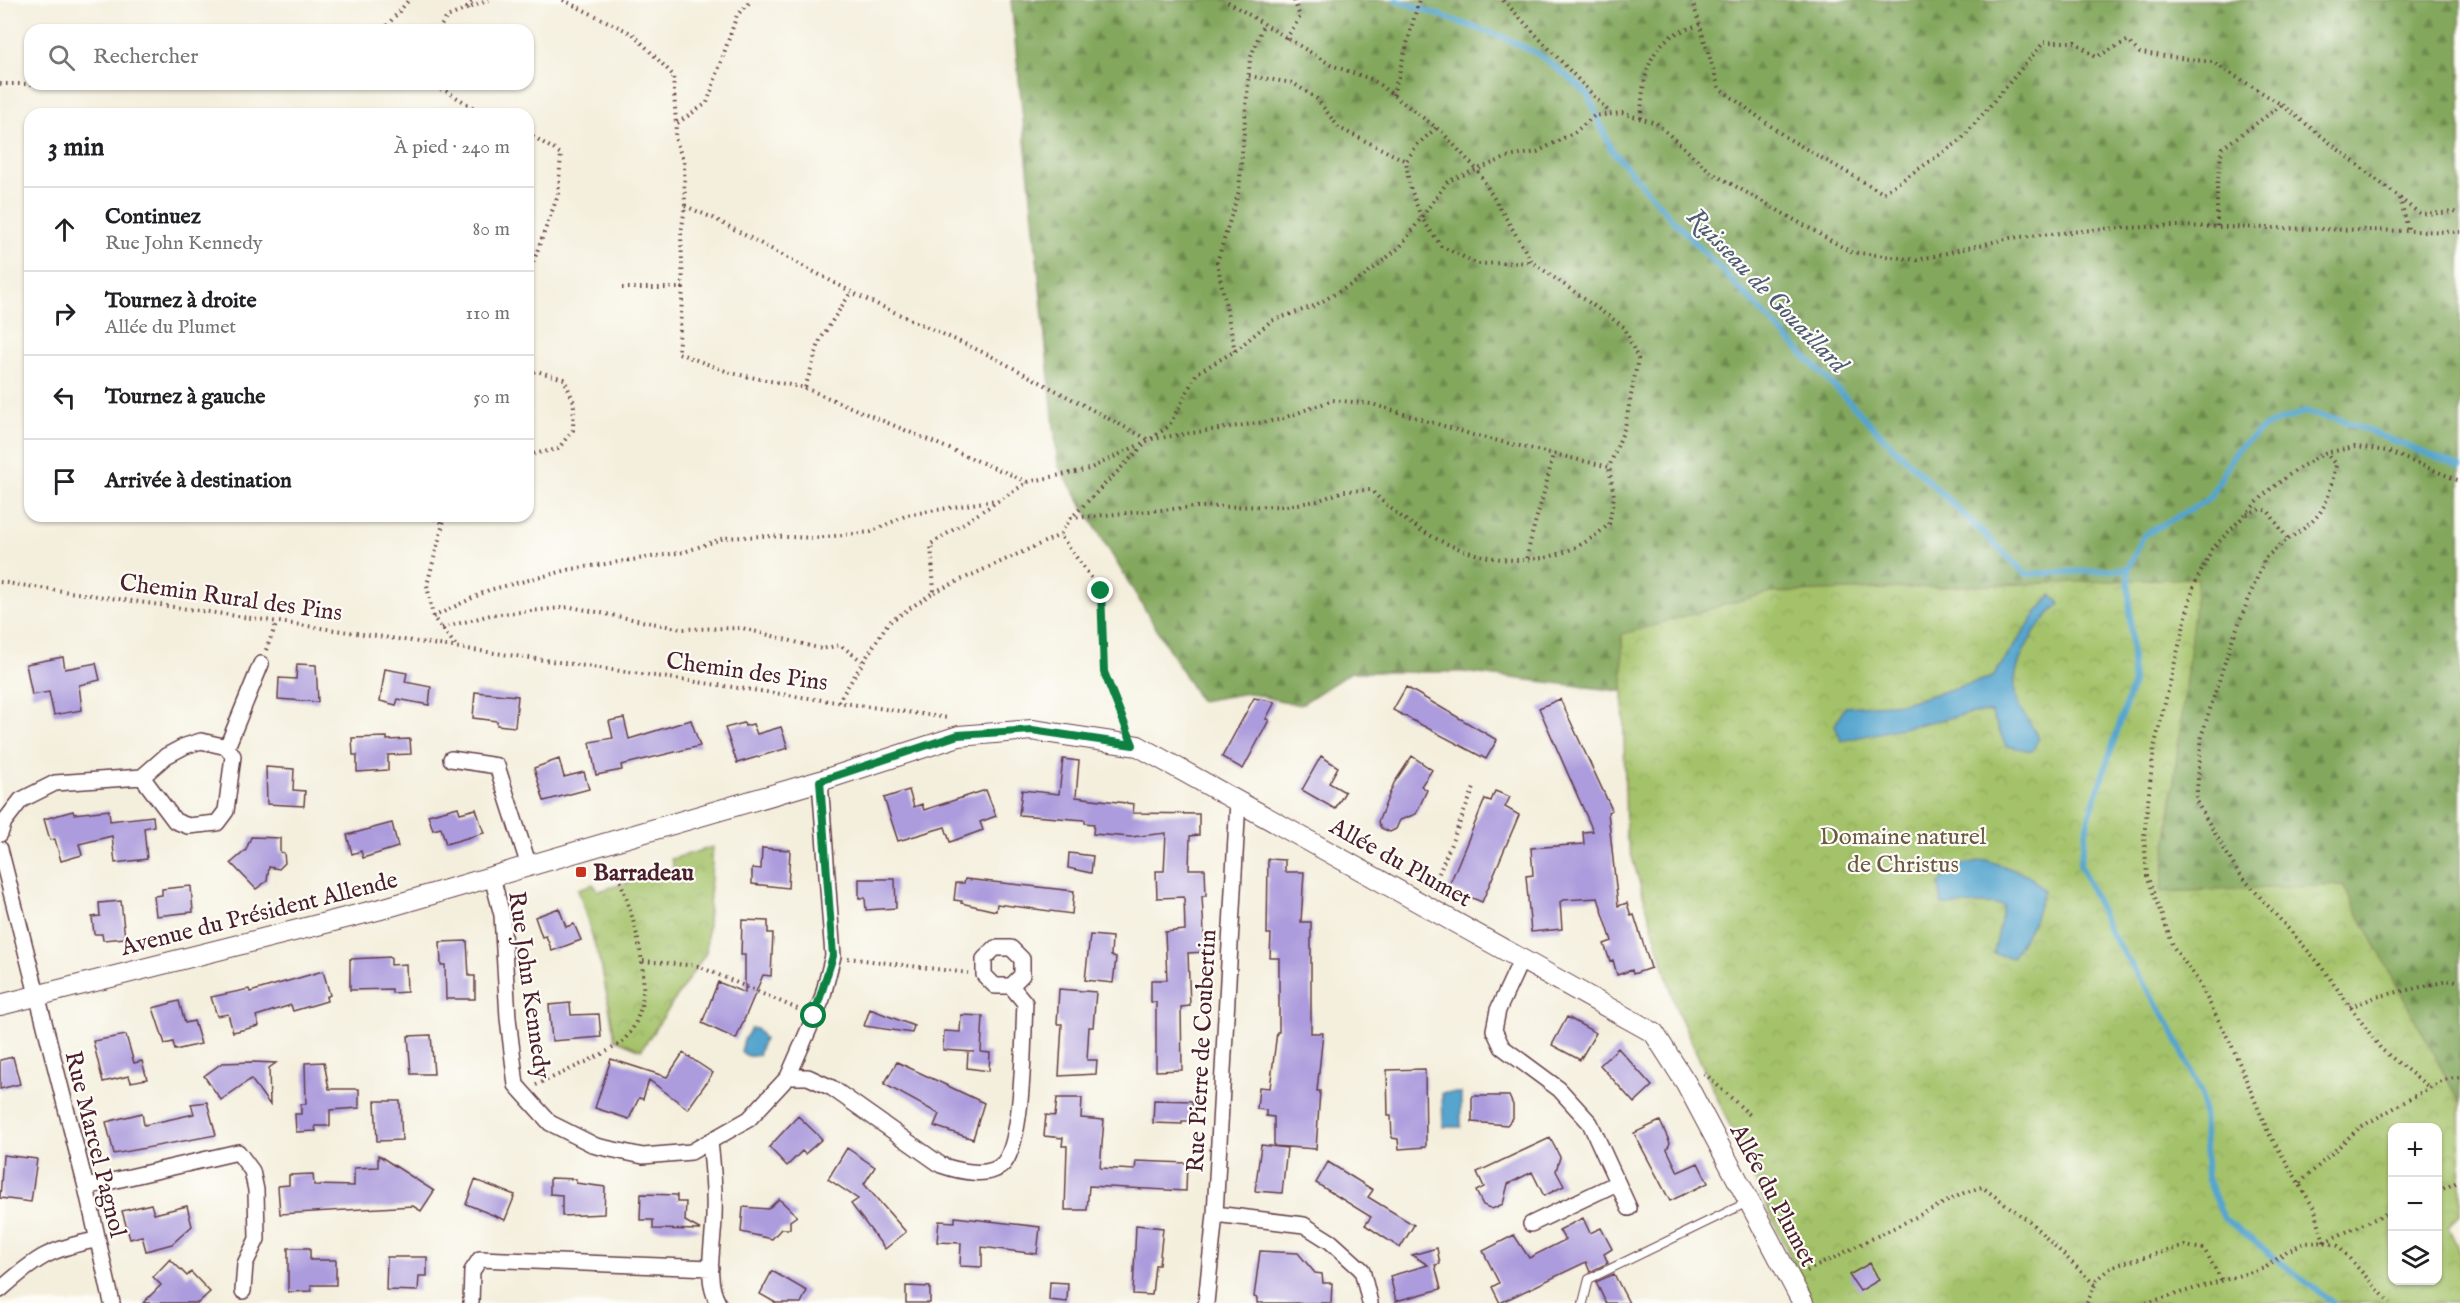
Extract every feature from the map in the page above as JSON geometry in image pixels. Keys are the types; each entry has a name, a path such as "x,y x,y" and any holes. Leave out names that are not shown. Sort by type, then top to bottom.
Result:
{"street":[{"path":"227,747 261,664"},
{"name":"Allée du Plumet","path":"820,781 958,735 1032,730 1133,745 1654,1033 1686,1083 1803,1303"},
{"path":"0,834 4,822 21,800 55,783 142,777 166,756 201,741 227,747 233,756 226,811 217,823 188,826 176,821 142,777"},
{"path":"451,759 497,766 529,866"},
{"name":"Avenue du Président Allende","path":"0,1005 381,909 820,781"},
{"name":"Rue John Kennedy","path":"492,877 502,915 508,1018 516,1085 550,1123 596,1146 643,1156 691,1152 749,1119 788,1077 814,1016 833,956 820,781"},
{"name":"Rue Pierre de Coubertin","path":"1206,1303 1215,1214 1238,801"},
{"name":"Rue Marcel Pagnol","path":"0,849 86,1187 96,1240 112,1303"},
{"path":"995,948 1011,948 1022,959 1022,975 1011,986 995,986 984,975 984,959 995,948"},
{"path":"1522,958 1498,1010 1494,1030 1502,1047 1559,1089 1590,1123 1629,1208"},
{"path":"788,1077 808,1077 832,1088 941,1165 958,1171 986,1171 1003,1165 1012,1147 1018,1118 1025,1003 1011,986"},
{"path":"710,1142 715,1175 711,1268 713,1294 718,1303"},
{"path":"86,1187 238,1152 252,1171 256,1190 257,1239 245,1264 243,1291"},
{"path":"1531,1224 1617,1183"},
{"path":"1215,1214 1304,1225 1331,1242 1362,1270 1370,1303"},
{"path":"0,1290 34,1260 60,1247 96,1240"},
{"path":"471,1303 472,1271 480,1259 711,1268"}],"lane":[{"path":"1583,1303 1589,1279 1749,1201"}],"path":[{"path":"388,24 409,0"},
{"path":"466,9 474,0"},
{"path":"442,24 447,17 489,0"},
{"path":"563,0 633,34 673,75 675,138 684,164 685,206 681,235 683,288 678,353 731,373 805,388 1028,482"},
{"path":"676,124 707,103 737,15 752,0"},
{"path":"1071,518 1195,507 1286,506 1317,501 1344,491 1371,490 1385,504 1466,553 1509,561 1577,549 1609,524 1614,496 1609,467 1625,427 1638,359 1624,327 1532,262 1478,171 1436,128 1373,80 1331,65 1224,0"},
{"path":"1286,39 1300,17 1294,0"},
{"path":"1392,95 1419,0"},
{"path":"1503,0 1610,114"},
{"path":"1692,0 1719,88 1787,138 1883,193 1960,141 2044,42 2075,42 2096,57 2127,41 2140,53 2212,62 2282,105 2420,214 2460,212"},
{"path":"1641,118 1642,88 1654,54 1667,38 1700,24"},
{"path":"1235,351 1217,262 1239,191 1250,59 1263,25"},
{"path":"1249,76 1293,83 1317,99 1339,128 1406,161"},
{"path":"0,84 24,84"},
{"path":"443,90 474,108"},
{"path":"2217,226 2217,185 2222,148 2282,105"},
{"path":"934,592 931,544 1028,482 1089,469 1149,440 1169,426 1197,373 1235,351 1270,321 1314,306 1359,280 1400,247 1448,181 1478,171 1508,157 1537,152 1575,132 1593,116 1622,113 1656,123 1712,173 1851,252 1917,260 2010,238 2102,229 2217,226 2460,232"},
{"path":"1436,128 1417,145 1406,161 1409,184 1421,217 1441,246 1478,264 1532,262"},
{"path":"534,137 561,154 558,195 534,260"},
{"path":"2400,197 2408,229"},
{"path":"685,206 713,218 852,292 989,355 1149,440"},
{"path":"622,288 683,288"},
{"path":"805,388 820,340 852,292"},
{"path":"534,372 564,379 574,402 573,430 558,449 534,454"},
{"path":"838,702 888,623 934,592 1060,535 1071,518 1149,440 1278,420 1333,400 1372,404 1473,435 1609,467"},
{"path":"2324,1242 2315,1210 2268,1132 2232,1046 2197,979 2174,948 2147,876 2144,837 2154,748 2193,588 2212,549 2278,484 2325,453 2355,447 2386,452 2460,481"},
{"path":"1527,558 1533,524 1549,482 1553,453"},
{"path":"2325,453 2336,465 2323,511 2312,525 2265,558 2231,643 2202,734 2196,801 2236,871 2317,961 2381,1049 2430,1088"},
{"path":"433,617 489,590 572,569 684,552 724,538 763,536 816,538 871,532 907,515 999,500"},
{"path":"2245,516 2262,509 2268,511 2288,540"},
{"path":"443,523 427,585 433,617 457,647"},
{"path":"1060,535 1101,591 1104,672 1133,745"},
{"name":"Chemin Rural des Pins","path":"0,582 457,647"},
{"path":"442,628 490,615 571,607 682,628 742,627 822,649 840,645 862,661"},
{"path":"261,664 277,622"},
{"name":"Chemin des Pins","path":"457,647 952,719"},
{"path":"1432,888 1474,788"},
{"path":"522,1092 622,1042 640,1011 643,961 609,842"},
{"path":"833,956 984,975"},
{"path":"643,961 698,966 814,1016"},
{"path":"2350,1007 2376,997 2452,980 2460,982"},
{"path":"2300,1183 2359,1128 2444,1080 2460,1077"},
{"path":"2442,1189 2460,1181"},
{"path":"1791,1279 1964,1193 1982,1187 2029,1221 2095,1285"},
{"path":"2324,1242 2388,1213"},
{"path":"2146,1303 2265,1268 2287,1251 2304,1243 2324,1242 2338,1246 2390,1303"},
{"path":"2087,1303 2095,1285 2113,1266 2184,1246 2204,1249 2222,1281"}],"green space":[{"path":"1011,0 2460,0 2460,1175 2442,1137 2442,1123 2429,1123 2072,924 1645,694 1463,672 1351,672 1300,705 1248,693 1200,701 1058,465"},
{"name":"Domaine naturel de Christus","path":"2198,578 2161,892 2343,885 2460,1103 2460,1214 2448,1226 2460,1253 2460,1303 1811,1303 1676,1008 1626,836 1622,634 1766,593"},
{"path":"713,847 706,953 641,1050 615,1039 602,969 578,889 593,884 599,891 674,869 671,859"}],"water":[{"path":"2052,595 2060,604 2032,636 2024,650 2015,679 2015,693 2019,706 2039,738 2032,751 2006,746 1991,712 1972,713 1841,741 1835,725 1845,707 1904,703 1993,677 2038,611"},
{"path":"1986,860 2028,875 2044,890 2034,921 2012,958 1994,954 2004,906 1942,905 1939,885 1952,866"},
{"path":"751,1028 757,1029 764,1039 758,1055 751,1056 741,1051"},
{"path":"1442,1093 1461,1093 1461,1127 1443,1127"}],"building":[{"path":"63,657 65,669 96,663 100,680 79,685 82,710 54,715 49,692 32,695 26,664"},
{"path":"297,664 316,665 318,702 278,699 279,678 296,679"},
{"path":"385,669 407,673 405,682 431,687 429,705 398,699 396,705 380,701"},
{"path":"1406,687 1497,740 1486,759 1393,710"},
{"path":"475,692 518,696 515,727 497,725 497,721 473,718"},
{"path":"1254,698 1275,702 1266,719 1269,720 1243,769 1222,757"},
{"path":"1560,699 1612,810 1608,812 1618,906 1627,903 1631,916 1634,915 1651,968 1633,974 1632,970 1617,975 1613,960 1610,961 1604,944 1612,941 1598,898 1563,900 1560,902 1562,929 1531,932 1526,876 1533,875 1531,848 1584,844 1583,832 1593,831 1539,708"},
{"path":"624,718 629,739 691,720 700,746 621,765 622,770 596,775 590,742 613,738 609,721"},
{"path":"744,723 745,726 753,724 757,734 781,727 788,748 737,763 725,728"},
{"path":"387,737 387,740 410,739 411,754 388,755 388,770 357,772 357,755 353,755 352,738"},
{"path":"1321,756 1338,767 1329,783 1345,792 1335,809 1302,790"},
{"path":"1412,756 1432,770 1421,786 1427,790 1416,814 1400,820 1396,829 1390,832 1381,828 1378,822 1394,783"},
{"path":"559,759 564,777 584,772 589,789 544,801 534,768"},
{"path":"1063,759 1079,761 1076,797 1134,804 1133,813 1199,814 1199,835 1190,836 1189,869 1205,869 1206,896 1202,896 1205,952 1188,953 1190,1006 1181,1007 1182,1070 1156,1071 1156,1002 1151,1002 1151,980 1167,980 1165,932 1185,930 1184,897 1157,898 1156,871 1164,871 1166,833 1131,837 1093,834 1094,824 1085,823 1085,820 1019,815 1022,790 1059,794"},
{"path":"266,767 294,769 293,790 305,791 304,806 267,804"},
{"path":"909,790 914,807 922,804 924,810 986,790 996,816 980,822 983,830 950,842 945,827 898,841 884,798"},
{"path":"1495,791 1510,797 1505,807 1519,815 1482,902 1448,888 1485,799 1491,801"},
{"path":"458,807 460,813 476,809 484,833 446,844 441,828 433,830 428,815"},
{"path":"109,810 110,821 153,816 154,826 144,828 147,859 115,863 112,836 79,844 82,855 61,861 55,839 50,840 44,819 73,811 74,814"},
{"path":"392,823 398,847 363,858 361,851 352,854 347,835"},
{"path":"251,837 280,838 280,852 284,853 285,863 279,869 269,867 267,881 256,889 231,863 246,850"},
{"path":"762,848 790,850 788,888 752,884 752,868 761,869"},
{"path":"1069,853 1093,856 1091,873 1068,868"},
{"path":"1268,859 1285,860 1285,872 1304,872 1301,922 1311,922 1311,1033 1323,1033 1317,1091 1320,1091 1316,1149 1274,1146 1274,1117 1266,1116 1266,1110 1257,1109 1259,1087 1270,1088 1277,1032 1279,1032 1279,958 1270,958 1271,934 1267,934"},
{"path":"859,879 895,879 896,908 866,910 865,898 859,898"},
{"path":"965,879 1074,891 1072,914 997,904 996,911 961,903 962,901 954,900 956,883 964,883"},
{"path":"191,886 193,912 156,916 154,896 162,895 162,889"},
{"path":"121,901 125,938 103,940 102,934 94,934 92,917 100,916 99,903"},
{"path":"559,908 566,927 574,924 581,940 552,951 546,936 542,937 535,917"},
{"path":"742,920 768,921 768,933 773,933 771,976 763,975 736,1039 702,1023 718,982 745,993 745,955 741,955"},
{"path":"1090,935 1112,937 1111,956 1116,958 1113,983 1085,980"},
{"path":"467,941 469,976 475,976 475,999 446,999 445,965 441,965 440,942"},
{"path":"391,957 391,965 406,964 407,992 392,993 392,989 350,990 350,959"},
{"path":"323,971 330,995 326,997 327,1001 293,1011 291,1005 256,1016 259,1026 233,1032 228,1014 217,1016 211,997 249,989 250,992"},
{"path":"1059,989 1096,992 1093,1027 1089,1027 1087,1060 1097,1060 1096,1074 1059,1076 1062,1024 1057,1024"},
{"path":"179,1001 185,1023 194,1021 201,1044 175,1050 173,1042 165,1044 153,1008"},
{"path":"570,1003 571,1015 599,1014 601,1037 552,1041 549,1005"},
{"path":"870,1009 914,1026 912,1033 864,1026"},
{"path":"961,1015 983,1016 981,1052 990,1053 989,1071 967,1068 968,1052 974,1052 943,1050 944,1031 960,1032"},
{"path":"1567,1017 1596,1033 1580,1060 1552,1045"},
{"path":"126,1035 134,1063 142,1061 147,1079 131,1082 129,1076 103,1082 93,1041"},
{"path":"431,1035 434,1074 411,1074 408,1036"},
{"path":"1618,1048 1652,1086 1634,1103 1600,1065"},
{"path":"683,1053 713,1073 688,1109 649,1080 643,1099 639,1098 629,1119 595,1108 611,1059 667,1077"},
{"path":"13,1057 20,1084 0,1089 0,1060"},
{"path":"324,1062 329,1089 359,1089 359,1108 330,1110 330,1126 315,1126 316,1131 296,1132 295,1114 301,1114 301,1104 306,1104 305,1063"},
{"path":"897,1062 984,1103 973,1139 934,1126 939,1114 884,1084"},
{"path":"222,1063 276,1063 269,1068 270,1105 251,1079 221,1100 204,1076"},
{"path":"1425,1069 1426,1147 1399,1149 1398,1139 1392,1138 1391,1116 1388,1116 1387,1070"},
{"path":"1472,1096 1509,1096 1513,1105 1513,1118 1507,1125 1472,1122"},
{"path":"1057,1098 1082,1098 1081,1118 1104,1120 1100,1168 1135,1170 1136,1161 1187,1163 1186,1191 1089,1186 1087,1210 1065,1210 1067,1146 1062,1146 1063,1138 1044,1136 1046,1115 1055,1116"},
{"path":"1154,1100 1192,1101 1192,1121 1182,1121 1182,1124 1153,1123"},
{"path":"375,1101 400,1101 402,1140 377,1141"},
{"path":"207,1102 216,1135 114,1154 106,1122 142,1113 144,1125 194,1114 191,1104"},
{"path":"798,1116 822,1139 805,1154 802,1151 787,1166 769,1147"},
{"path":"1660,1121 1670,1143 1667,1149 1678,1172 1698,1163 1708,1183 1670,1201 1634,1133"},
{"path":"1550,1138 1560,1157 1556,1171 1564,1186 1544,1196 1532,1172 1508,1184 1503,1204 1492,1209 1483,1205 1476,1191 1484,1187 1477,1172"},
{"path":"1261,1145 1287,1148 1282,1193 1255,1191"},
{"path":"847,1148 875,1167 864,1184 906,1232 885,1249 851,1204 858,1199 828,1179"},
{"path":"3,1155 37,1159 31,1202 0,1198"},
{"path":"378,1155 434,1191 421,1211 413,1206 280,1214 278,1186 289,1185 289,1175 313,1174 314,1185 354,1186 354,1168 378,1167"},
{"path":"1328,1162 1373,1190 1368,1197 1414,1225 1400,1248 1365,1225 1371,1217 1316,1183"},
{"path":"550,1178 576,1179 576,1183 605,1187 604,1214 562,1216 562,1195 550,1194"},
{"path":"475,1180 515,1195 505,1220 466,1204"},
{"path":"641,1194 677,1195 677,1202 686,1202 685,1221 701,1230 653,1229 653,1220 640,1220"},
{"path":"779,1199 797,1216 790,1221 790,1229 781,1229 772,1239 741,1232 743,1207 768,1209"},
{"path":"151,1204 154,1214 187,1206 192,1226 172,1244 146,1251 142,1236 130,1239 122,1211"},
{"path":"955,1217 1040,1227 1037,1254 982,1247 982,1267 960,1266 961,1243 937,1242 939,1221 955,1222"},
{"path":"1583,1218 1590,1233 1601,1228 1612,1249 1604,1254 1608,1263 1590,1272 1586,1262 1500,1303 1492,1287 1499,1283 1483,1251 1514,1235 1529,1258 1565,1240 1559,1230"},
{"path":"1136,1225 1163,1228 1159,1265 1155,1265 1152,1295 1133,1294"},
{"path":"288,1248 310,1248 310,1260 336,1260 336,1285 311,1285 312,1291 288,1292"},
{"path":"1437,1248 1440,1264 1435,1265 1441,1289 1396,1301 1390,1276 1428,1265 1412,1255"},
{"path":"1260,1251 1298,1253 1315,1273 1322,1274 1323,1283 1332,1283 1331,1303 1257,1303 1257,1298 1254,1297"},
{"path":"387,1257 427,1257 427,1276 419,1276 418,1291 386,1290"},
{"path":"170,1259 187,1276 191,1272 210,1292 198,1303 143,1303 161,1285 153,1277"},
{"path":"1870,1263 1879,1280 1860,1291 1849,1275"},
{"path":"772,1271 807,1291 801,1303 776,1303 760,1294"},
{"path":"1614,1274 1629,1303 1606,1303 1596,1282"},
{"path":"1050,1282 1068,1283 1067,1302 1049,1300"},
{"path":"906,1286 930,1287 930,1303 906,1303"}],"waterway":[{"name":"Ruisseau de Gouaillard","path":"1396,0 1505,38 1540,55 1578,85 1588,95 1611,149 1671,218 1892,446 2026,574 2128,569"},
{"path":"2333,1303 2224,1218 2207,1178 2202,1095 2169,1023 2110,932 2080,864 2089,817 2133,683 2128,569 2144,535 2209,499 2236,451 2265,426 2304,412 2341,420 2460,467"}],"place":[{"name":"Barradeau","path":"581,872"}],"route":[{"path":"814,1016 822,999 833,956 820,781 958,735 1032,730 1133,745 1104,672 1101,591"}]}
